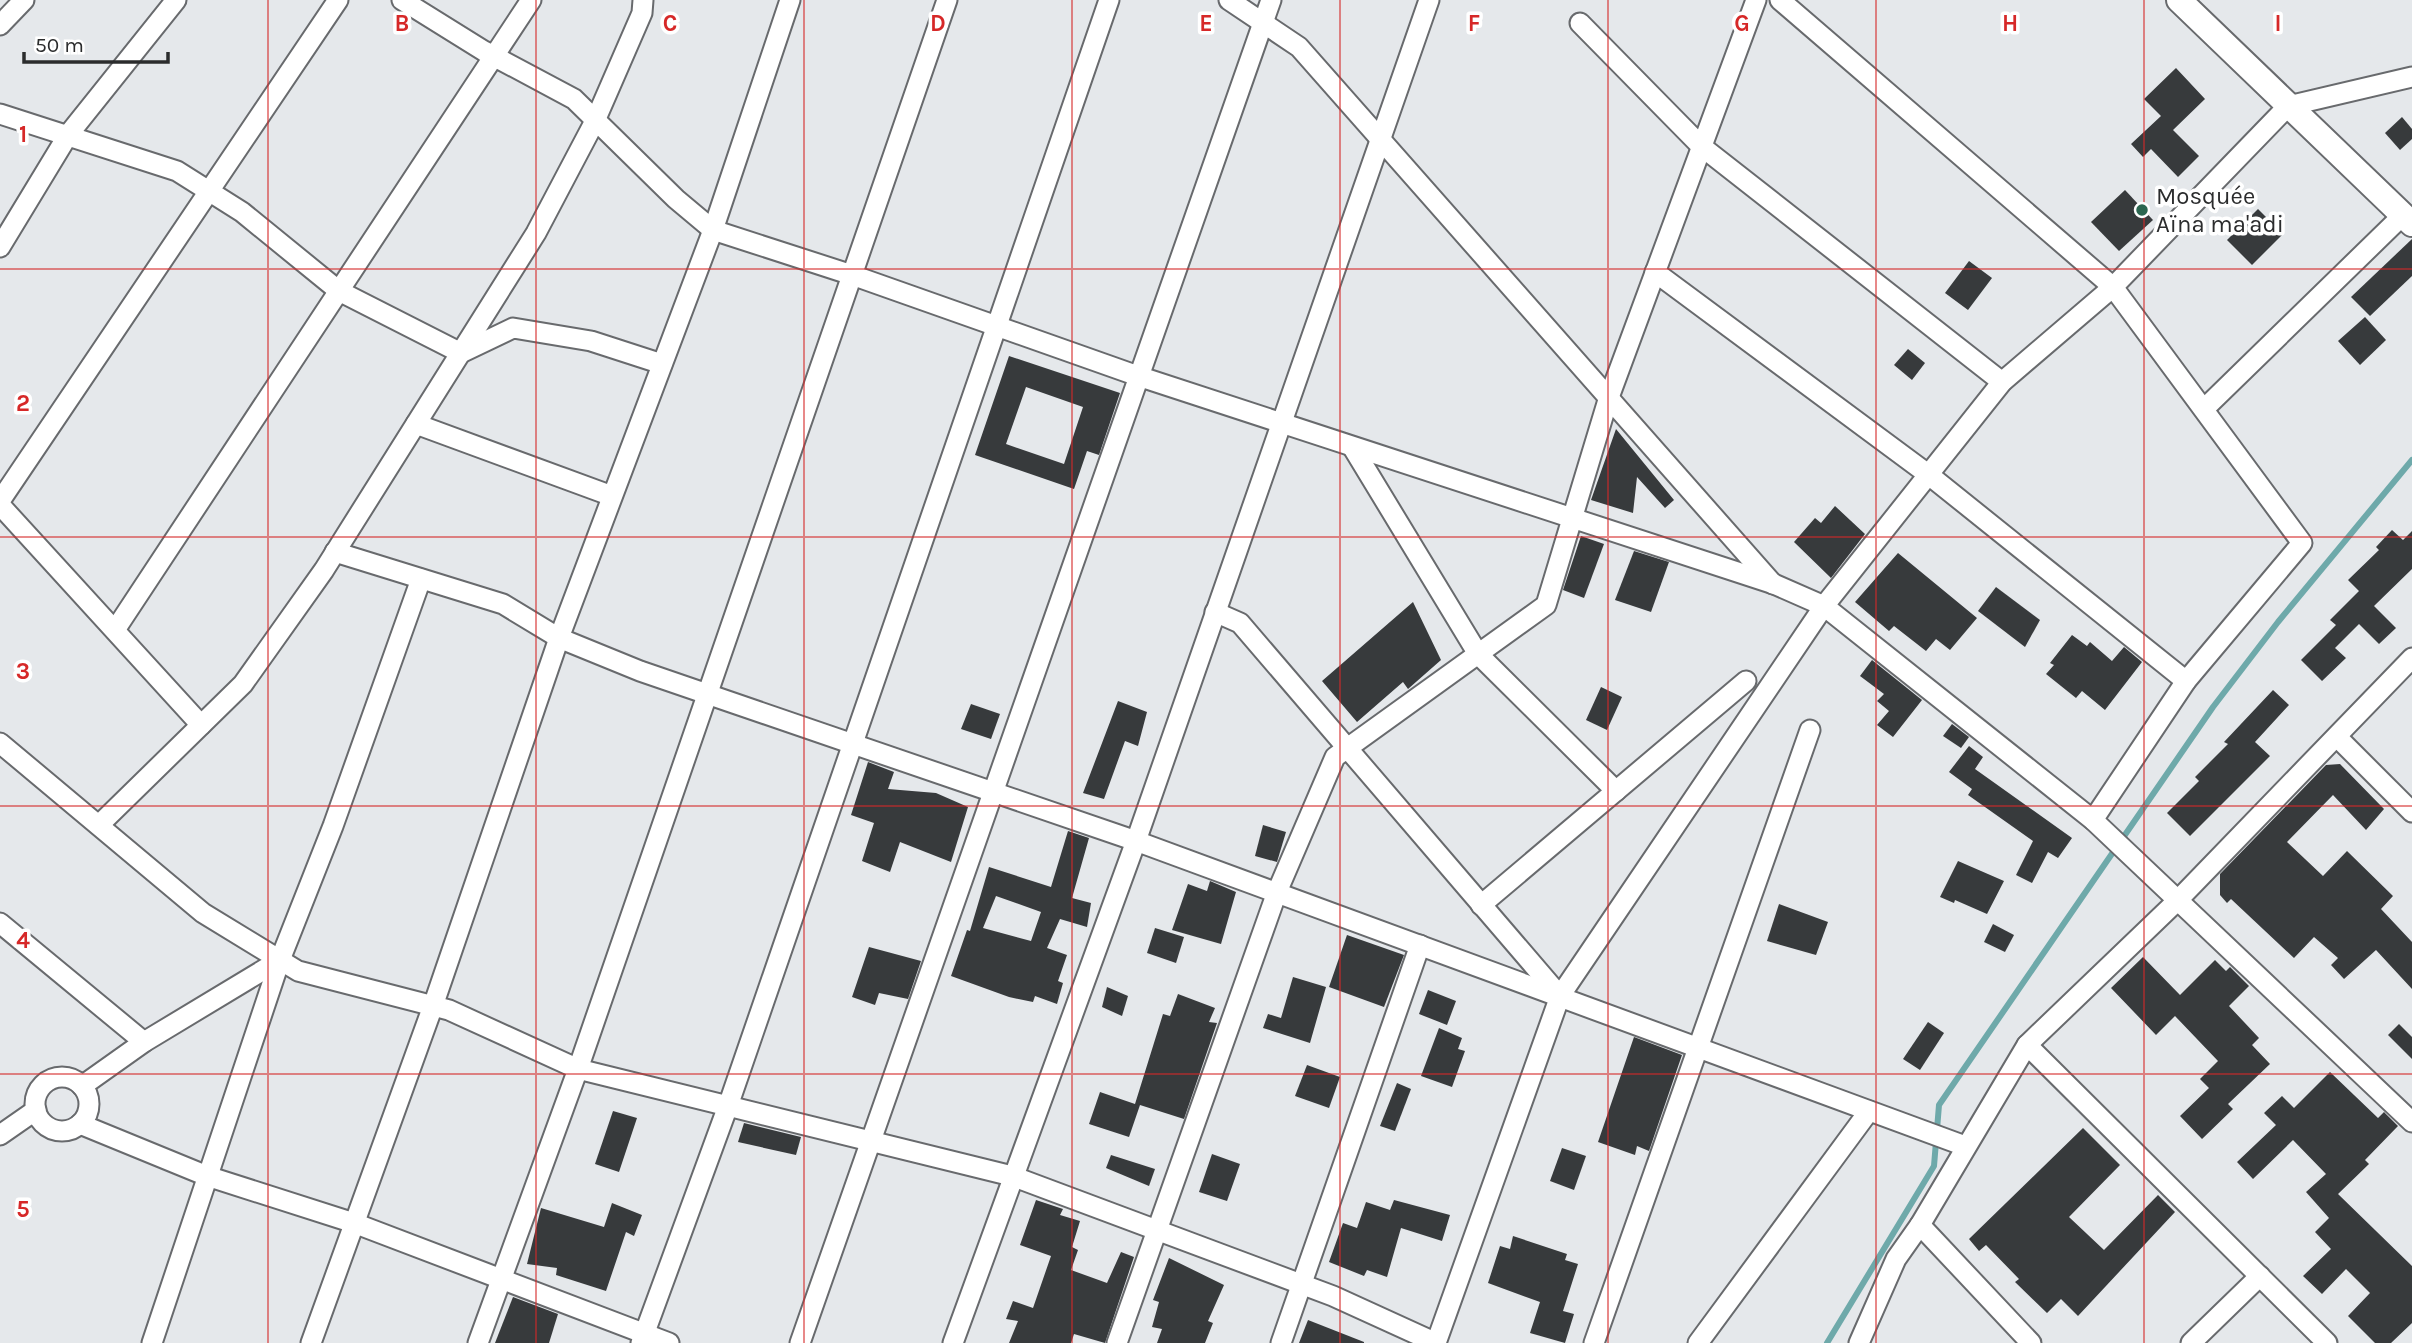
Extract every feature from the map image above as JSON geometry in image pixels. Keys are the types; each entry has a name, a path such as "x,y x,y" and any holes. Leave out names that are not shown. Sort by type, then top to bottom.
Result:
{"street":[{"path":"0,25 24,0"},
{"path":"0,247 68,135 176,0"},
{"path":"201,725 0,503 338,0"},
{"path":"402,0 494,56 574,99 713,230 852,275 1138,376 1280,421 1353,448 1774,584 1824,606 2093,820 2412,1122"},
{"path":"115,630 531,0"},
{"path":"99,825 243,684 335,552 537,233 595,121 642,13 642,0"},
{"path":"311,1343 433,1006 559,638 713,230 790,0"},
{"path":"478,1343 578,1069 947,0"},
{"path":"642,1339 728,1105 1109,0"},
{"path":"1229,0 1298,47 1608,400 1774,584"},
{"path":"800,1343 1271,0"},
{"path":"953,1343 1136,841 1280,421 1429,0"},
{"path":"1117,1343 1277,892 1335,757 1546,605 1608,400 1756,0"},
{"path":"1780,0 2113,287 2302,543 2186,681 2093,820"},
{"path":"2179,0 2407,219 2204,410"},
{"path":"1580,23 1701,146 2002,382"},
{"path":"0,743 202,913 298,971 433,1006 578,1069 1012,1177 1301,1285 1436,1343 1560,996 1824,606 2002,382 2113,287 2288,106 2412,77"},
{"path":"0,114 177,171 242,212 338,291 461,353"},
{"path":"1655,272 1928,475 2186,681"},
{"path":"461,353 513,328 591,341 662,364"},
{"path":"416,424 612,496"},
{"path":"1353,448 1478,654 1616,791"},
{"path":"335,552 503,604 559,638 707,694 1136,841 1965,1146"},
{"path":"152,1343 280,960 333,825 421,579"},
{"path":"1215,612 1240,623 1560,996"},
{"path":"1859,1343 1896,1259 1920,1225 2027,1045 2178,900 2338,738 2412,658"},
{"path":"1481,905 1746,681"},
{"path":"1594,1343 1810,730"},
{"path":"2338,738 2412,812"},
{"path":"0,923 144,1042"},
{"path":"1281,1343 1420,945"},
{"path":"82,1086 144,1042 280,960"},
{"path":"2027,1045 2328,1343"},
{"path":"67,1077 82,1086 87,1093 89,1110 80,1124 72,1129 54,1130 45,1125 36,1110 37,1093 49,1079 67,1077"},
{"path":"0,1135 36,1110"},
{"path":"1699,1343 1869,1111"},
{"path":"80,1124 207,1177 354,1223 502,1279 642,1339 669,1343"},
{"path":"1920,1225 2031,1343"},
{"path":"2191,1343 2260,1276"}],"building":[{"path":"2176,68 2205,99 2173,130 2199,156 2178,177 2151,149 2143,157 2131,144 2161,116 2144,99"},
{"path":"2402,117 2412,129 2412,139 2400,150 2385,133"},
{"path":"2125,190 2153,220 2119,251 2091,222"},
{"path":"2258,209 2283,234 2252,265 2227,240"},
{"path":"2412,239 2412,276 2370,316 2351,297"},
{"path":"1969,261 1992,278 1968,310 1945,293"},
{"path":"2365,317 2386,340 2360,365 2338,341"},
{"path":"1908,349 1925,363 1912,380 1894,365"},
{"path":"1009,356 1120,393 1099,455 1087,451 1074,489 975,455","holes":["1026,387 1083,407 1064,464 1006,444"]},
{"path":"1616,429 1674,500 1665,508 1637,477 1633,513 1591,500"},
{"path":"1835,506 1865,534 1831,578 1794,542 1815,518 1821,523"},
{"path":"2392,530 2403,540 2412,531 2412,569 2374,606 2396,628 2379,644 2359,624 2335,648 2346,658 2322,681 2301,660 2336,625 2330,620 2359,591 2348,580 2379,550 2376,547"},
{"path":"1581,536 1604,544 1584,598 1563,590"},
{"path":"1634,551 1669,562 1651,612 1615,600"},
{"path":"1898,553 1977,618 1950,650 1936,639 1926,651 1894,626 1889,631 1855,602"},
{"path":"1996,587 2040,620 2025,647 1978,611"},
{"path":"1413,602 1441,660 1408,689 1403,682 1357,722 1322,681"},
{"path":"2072,635 2087,646 2090,642 2112,661 2124,647 2142,662 2105,710 2082,691 2076,698 2046,674 2054,665 2050,663"},
{"path":"1872,660 1922,700 1893,737 1877,725 1889,711 1877,701 1884,694 1860,676"},
{"path":"1601,687 1622,697 1607,730 1586,720"},
{"path":"2273,690 2289,705 2255,742 2270,756 2190,836 2167,813 2199,781 2195,777 2228,744 2224,742"},
{"path":"1118,701 1147,712 1138,746 1125,741 1104,799 1083,793"},
{"path":"971,704 1000,714 991,739 961,729"},
{"path":"1952,724 1969,737 1961,748 1943,736"},
{"path":"1969,746 1983,757 1975,769 2072,838 2058,858 2048,852 2032,883 2016,875 2033,841 1968,795 1972,789 1949,772"},
{"path":"868,762 894,772 888,789 936,793 968,807 951,862 900,842 890,872 862,861 874,823 851,815"},
{"path":"2340,764 2384,809 2366,830 2333,795 2287,842 2323,876 2347,851 2393,896 2381,909 2412,942 2412,989 2376,950 2344,979 2331,965 2338,958 2314,937 2294,958 2231,899 2227,903 2220,895 2220,874 2326,765"},
{"path":"1263,825 1286,832 1277,862 1255,856"},
{"path":"1068,831 1089,838 1072,898 1091,903 1087,927 1060,919 1047,948 1067,955 1058,981 1063,983 1057,1004 1035,996 1033,1002 1009,997 951,976 967,930 970,931 989,867 1051,887","holes":["996,896 1041,912 1031,941 983,928"]},
{"path":"1958,861 2004,881 1987,914 1955,900 1954,903 1940,897"},
{"path":"1210,881 1236,892 1221,944 1172,930 1188,884 1207,891"},
{"path":"1779,904 1828,922 1816,955 1767,941"},
{"path":"1993,924 2014,935 2005,952 1984,942"},
{"path":"1155,928 1184,937 1176,963 1147,953"},
{"path":"1347,935 1404,955 1384,1007 1329,987"},
{"path":"869,947 921,961 908,999 879,993 875,1005 852,997"},
{"path":"2143,957 2180,995 2215,960 2226,971 2230,967 2249,986 2229,1006 2259,1038 2252,1045 2270,1064 2228,1104 2233,1109 2202,1139 2180,1116 2209,1088 2200,1079 2218,1061 2175,1016 2156,1035 2111,988"},
{"path":"1293,977 1326,987 1310,1043 1263,1028 1268,1014 1281,1018"},
{"path":"1107,987 1128,996 1122,1016 1102,1007"},
{"path":"1428,990 1456,1001 1447,1025 1419,1014"},
{"path":"1178,994 1215,1008 1209,1022 1217,1023 1184,1119 1140,1105 1129,1137 1089,1124 1100,1092 1135,1104 1163,1014 1170,1016"},
{"path":"1928,1022 1944,1033 1920,1070 1903,1059"},
{"path":"2399,1024 2412,1037 2412,1059 2388,1035"},
{"path":"1439,1028 1462,1038 1458,1049 1465,1051 1452,1087 1421,1076"},
{"path":"1634,1037 1682,1055 1649,1151 1637,1146 1635,1155 1598,1142"},
{"path":"1307,1065 1340,1077 1329,1108 1295,1096"},
{"path":"2330,1072 2378,1118 2384,1112 2398,1126 2365,1160 2369,1164 2338,1194 2412,1266 2412,1323 2391,1343 2375,1343 2348,1316 2370,1293 2346,1269 2322,1294 2303,1276 2331,1249 2315,1232 2329,1218 2306,1192 2326,1174 2293,1140 2253,1179 2237,1162 2276,1125 2264,1113 2282,1096 2294,1108"},
{"path":"1397,1083 1411,1089 1395,1131 1380,1126"},
{"path":"613,1111 637,1118 619,1172 595,1164"},
{"path":"744,1123 801,1137 796,1155 738,1142"},
{"path":"2083,1128 2120,1165 2069,1217 2104,1250 2158,1195 2175,1212 2078,1316 2061,1299 2047,1313 2015,1282 2019,1279 1986,1245 1979,1251 1969,1239"},
{"path":"1562,1148 1586,1156 1574,1190 1550,1181"},
{"path":"1212,1154 1240,1164 1227,1201 1199,1192"},
{"path":"1111,1155 1155,1169 1149,1186 1106,1168"},
{"path":"1036,1200 1063,1209 1060,1215 1080,1221 1072,1247 1078,1250 1071,1270 1107,1283 1121,1252 1134,1257 1105,1343 1074,1334 1071,1343 1009,1343 1018,1321 1006,1319 1013,1301 1033,1308 1051,1256 1020,1245"},
{"path":"1394,1200 1450,1215 1442,1241 1401,1228 1387,1277 1367,1270 1364,1276 1329,1262 1343,1223 1357,1228 1366,1202 1390,1210"},
{"path":"612,1203 642,1215 634,1236 626,1232 606,1291 556,1275 557,1268 527,1264 541,1208 604,1227"},
{"path":"1513,1236 1567,1254 1565,1260 1578,1264 1563,1311 1574,1314 1565,1343 1530,1333 1540,1302 1488,1283 1500,1246 1510,1249"},
{"path":"1169,1258 1224,1285 1208,1321 1213,1323 1205,1343 1157,1343 1162,1329 1152,1327 1159,1302 1153,1300"},
{"path":"513,1297 558,1314 549,1343 495,1343"},
{"path":"1308,1320 1364,1342 1364,1343 1299,1343"}],"waterway":[{"path":"1827,1343 1934,1166 1939,1105 2213,707 2278,622 2412,460"}],"place":[{"name":"Mosquée Aïna ma'adi","path":"2142,210"}]}
